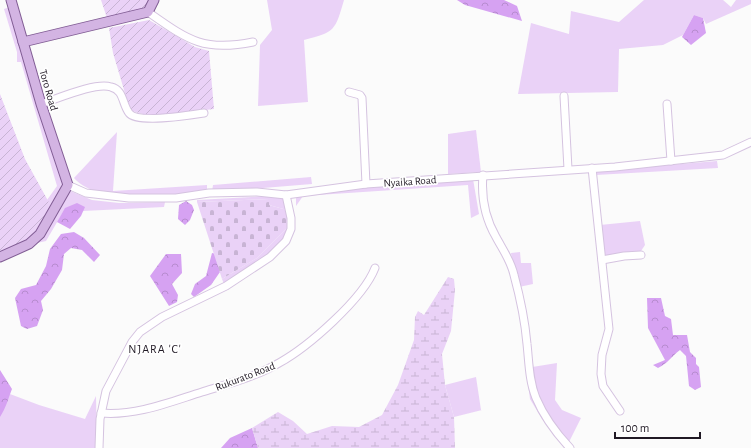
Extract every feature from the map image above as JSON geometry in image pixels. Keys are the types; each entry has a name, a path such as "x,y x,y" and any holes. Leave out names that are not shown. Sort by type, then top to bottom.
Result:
{"main road":[{"name":"Toro Road","path":"11,0 41,104 68,185"},
{"path":"23,42 148,12 154,0"},
{"path":"0,257 29,244 40,234 68,185"}],"street":[{"path":"148,12 172,29 202,44 235,46 254,42"},
{"path":"41,104 91,88 105,86 117,89 132,116 164,118 204,113"},
{"path":"350,92 360,95 362,98 366,184"},
{"path":"564,96 568,169"},
{"path":"667,104 671,161"},
{"name":"Nyaika Road","path":"68,185 86,193 130,198 176,198 209,193 257,192 286,195 366,184 671,161 723,155 751,142"},
{"path":"592,168 609,329 601,374 603,386 620,411"},
{"path":"483,175 482,190 487,216 495,235 508,258 516,281 526,334 531,381 535,396 552,427 570,448"},
{"path":"99,448 102,413 106,391 113,374 132,342 140,332 162,317 226,286 270,257 286,241 291,229 291,218 286,195"},
{"path":"602,260 641,255"},
{"name":"Rukurato Road","path":"102,413 125,413 163,404 247,378 280,363 305,345 353,300 369,282 375,268"}],"green space":[{"path":"101,0 151,0 146,8 107,18"},
{"path":"267,0 344,0 336,24 332,29 322,35 304,40 308,102 258,106 260,45 272,30"},
{"path":"457,0 504,0 517,6 522,21 465,5"},
{"path":"644,0 723,0 731,7 736,0 751,0 751,4 706,24 703,18 694,15 683,35 663,45 619,49 618,92 518,94 531,23 569,34 571,11 619,22"},
{"path":"10,7 61,172 62,185 52,208 47,200 57,186 21,62 17,62 17,52 4,9"},
{"path":"694,15 703,18 706,33 691,45 682,37"},
{"path":"149,20 195,47 209,51 214,109 171,115 150,115 130,110 113,53 109,28"},
{"path":"0,94 25,159 52,208 34,237 0,254"},
{"path":"476,130 481,172 448,174 448,134"},
{"path":"117,132 113,191 207,185 207,193 137,197 100,193 85,187 74,178"},
{"path":"717,161 718,168 596,175 597,171"},
{"path":"311,177 312,184 212,192 213,185"},
{"path":"473,179 479,214 471,218 468,185 303,196 296,206 296,194"},
{"path":"70,191 92,200 119,203 165,202 164,207 63,212 46,241 37,243"},
{"path":"288,195 287,210 269,205 269,199 197,202 197,200"},
{"path":"269,199 269,205 287,210 288,227 257,258 222,279 197,202"},
{"path":"186,201 192,205 194,210 190,220 185,225 178,219 179,205"},
{"path":"77,203 85,207 81,216 70,229 57,222 65,208"},
{"path":"640,221 645,245 639,254 603,258 600,225"},
{"path":"288,227 289,232 265,259 224,284 222,279 257,258"},
{"path":"74,232 84,238 100,255 94,262 82,250 71,248 64,254 62,270 51,289 41,301 43,310 37,326 27,329 21,326 15,298 21,289 36,285 46,266 50,249 61,234"},
{"path":"520,252 521,263 531,263 533,284 519,287 520,316 511,253"},
{"path":"212,253 217,254 220,272 211,285 194,297 191,294 195,284 206,276"},
{"path":"166,254 181,254 182,273 172,284 178,295 177,302 169,306 150,276"},
{"path":"448,277 454,279 455,290 451,331 442,354 445,385 454,417 455,448 258,448 252,428 278,412 293,421 307,434 332,426 359,427 382,415 398,385 414,340 415,317 418,311 424,315"},
{"path":"647,298 661,298 665,316 671,319 673,335 687,335 690,352 696,358 696,364 699,367 701,387 695,390 689,386 686,356 680,350 658,368 653,365 665,360 648,328"},
{"path":"557,363 555,400 562,410 581,418 566,448 542,419 530,399 526,368"},
{"path":"0,370 12,389 0,417"},
{"path":"476,377 482,410 454,417 445,385"},
{"path":"10,394 39,405 85,419 96,396 97,448 0,448 0,404"},
{"path":"252,428 258,448 221,448 230,438"}],"district":[{"name":"NJARA 'C'","path":"155,349"}]}
